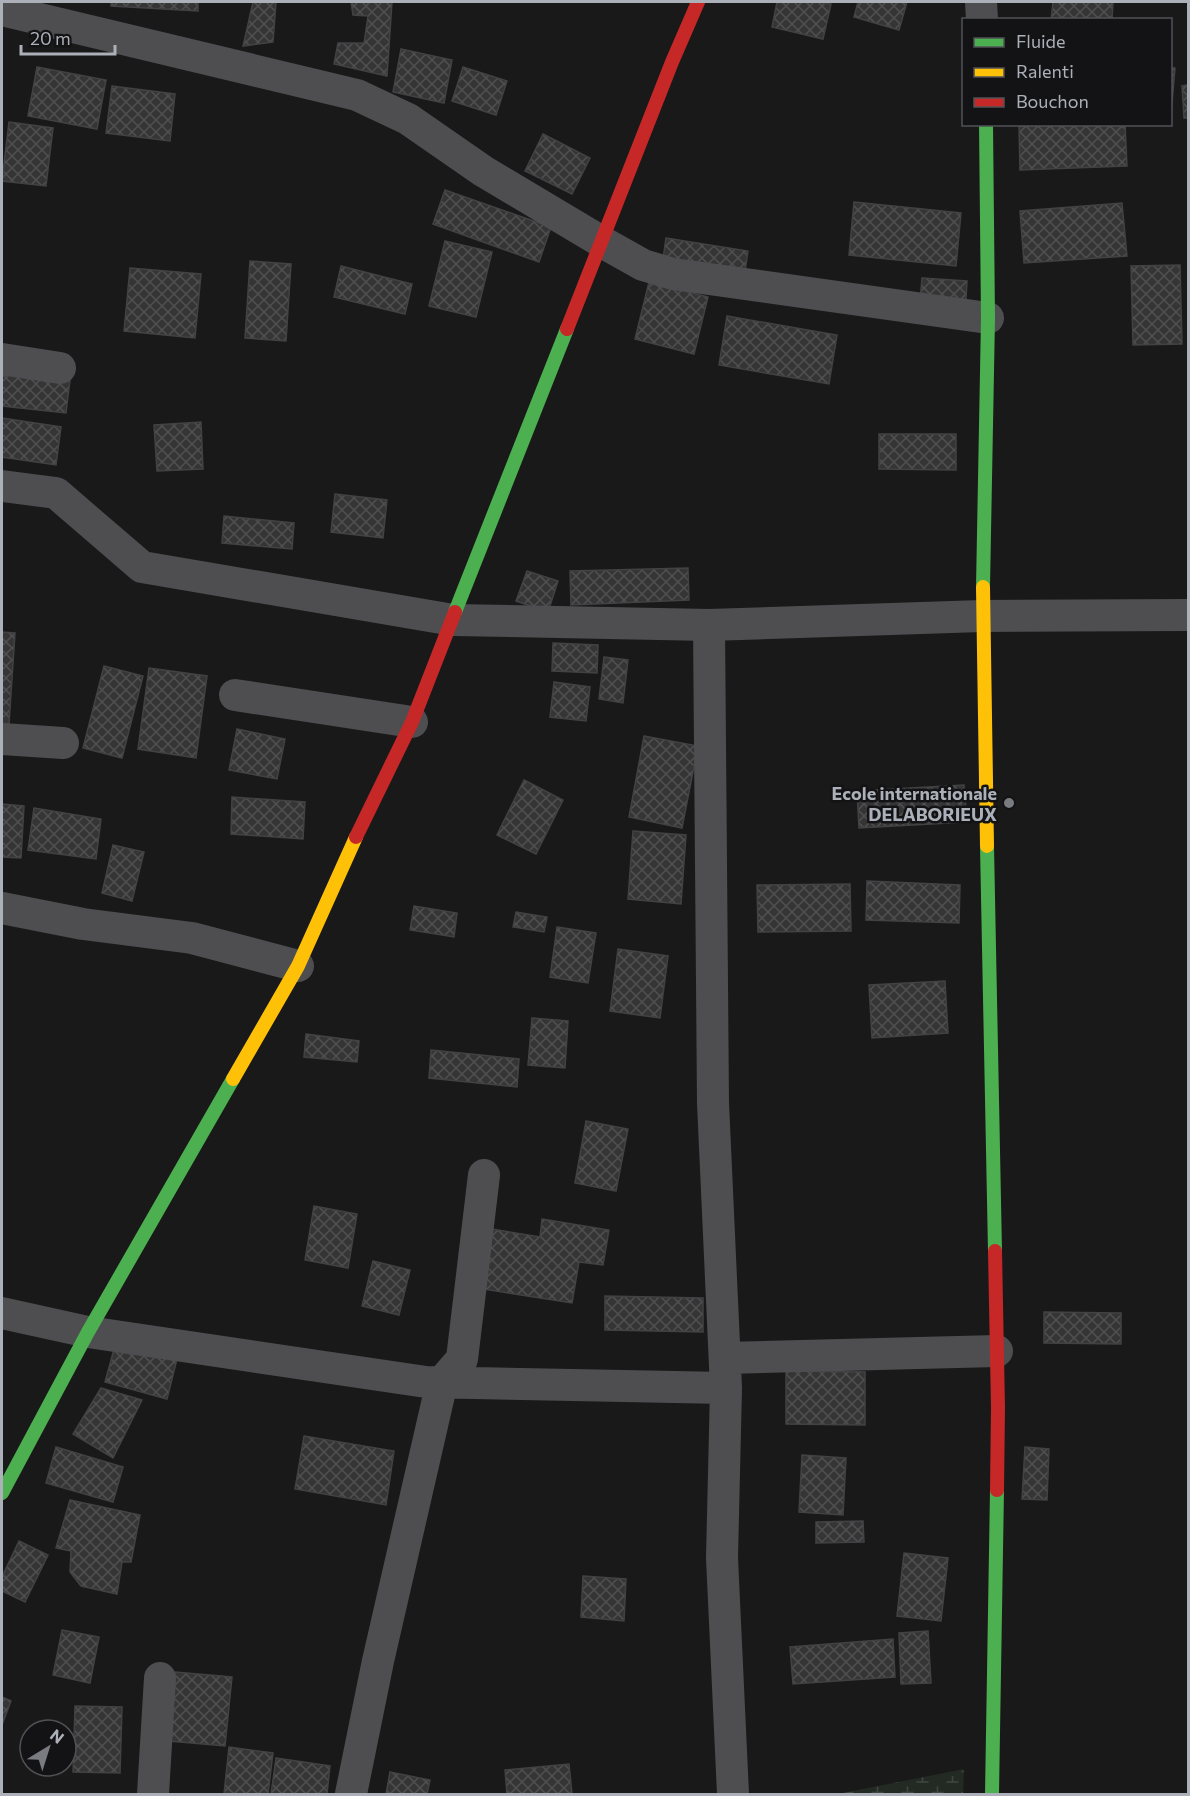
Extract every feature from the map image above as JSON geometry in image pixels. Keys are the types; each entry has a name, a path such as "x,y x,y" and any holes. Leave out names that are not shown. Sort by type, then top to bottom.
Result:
{"street":[{"path":"2,1493 88,1332 298,966 348,854 412,722 672,62 698,2"},
{"path":"981,2 982,18"},
{"path":"2,10 357,96 408,119 483,171 643,265 672,274 988,318"},
{"path":"986,126 988,318 982,616 997,1352 992,1794"},
{"path":"2,359 60,368"},
{"path":"2,486 56,493 142,567 453,620 709,625 982,616 1188,615"},
{"path":"709,625 713,1103 725,1373 722,1558 733,1794"},
{"path":"235,695 412,722"},
{"path":"2,739 63,743"},
{"path":"2,908 83,924 192,939 298,966"},
{"path":"351,1794 378,1660 442,1382 462,1359 484,1175"},
{"path":"2,1313 88,1332 414,1380 442,1382 725,1373 997,1352"},
{"path":"153,1794 160,1678"}],"green space":[{"path":"964,1769 963,1794 838,1794"}],"building":[{"path":"111,2 198,2 198,11 111,6"},
{"path":"253,2 276,2 273,42 243,46"},
{"path":"351,2 392,2 387,76 334,64 338,43 364,43 368,16 353,15"},
{"path":"777,2 831,4 823,39 772,27"},
{"path":"858,2 907,2 899,30 854,17"},
{"path":"1053,2 1113,2 1112,18 1051,18"},
{"path":"401,49 452,60 444,103 393,92"},
{"path":"37,67 106,80 97,129 28,116"},
{"path":"463,67 507,81 496,115 452,101"},
{"path":"1172,67 1175,68 1172,103"},
{"path":"1188,85 1188,118 1184,118 1182,86"},
{"path":"112,86 175,94 170,141 106,133"},
{"path":"9,122 53,128 46,186 2,181"},
{"path":"1019,126 1125,126 1127,166 1020,170"},
{"path":"543,134 590,158 572,194 525,171"},
{"path":"445,190 551,227 539,262 433,224"},
{"path":"854,202 961,213 956,266 849,255"},
{"path":"1122,203 1127,256 1024,263 1020,211"},
{"path":"666,238 748,251 744,278 662,266"},
{"path":"445,241 492,252 476,317 429,306"},
{"path":"250,261 291,264 286,341 245,338"},
{"path":"1180,265 1182,344 1133,345 1131,266"},
{"path":"341,266 412,284 405,314 334,297"},
{"path":"130,268 201,274 195,338 124,331"},
{"path":"922,278 967,281 965,316 919,314"},
{"path":"649,282 708,297 694,354 635,339"},
{"path":"727,316 837,335 829,384 719,365"},
{"path":"2,372 70,380 66,413 2,406"},
{"path":"2,418 61,427 56,465 2,457"},
{"path":"201,422 203,469 157,471 154,425"},
{"path":"879,434 956,434 956,470 879,469"},
{"path":"335,494 387,500 383,538 331,532"},
{"path":"224,516 294,523 292,549 222,543"},
{"path":"688,568 689,600 571,605 570,571"},
{"path":"527,571 558,581 548,612 516,601"},
{"path":"2,632 15,633 9,724 2,724"},
{"path":"553,643 598,645 597,673 552,671"},
{"path":"604,657 628,660 623,703 599,699"},
{"path":"104,666 143,676 122,758 83,748"},
{"path":"149,668 207,676 196,758 138,749"},
{"path":"554,682 590,687 586,721 550,717"},
{"path":"237,729 285,739 277,779 229,770"},
{"path":"644,736 698,746 682,828 629,817"},
{"path":"524,780 563,800 536,854 497,835"},
{"path":"964,785 967,822 859,828 857,791"},
{"path":"232,797 305,802 303,839 231,834"},
{"path":"2,804 24,806 21,858 2,857"},
{"path":"34,808 101,819 96,859 28,850"},
{"path":"633,831 686,835 681,904 628,899"},
{"path":"113,845 144,852 132,901 102,893"},
{"path":"867,881 960,885 959,923 866,920"},
{"path":"850,884 851,931 758,932 757,885"},
{"path":"414,906 457,913 454,937 410,930"},
{"path":"516,912 547,917 544,932 513,927"},
{"path":"557,927 596,933 588,983 550,977"},
{"path":"618,949 668,956 660,1018 610,1011"},
{"path":"945,981 948,1033 872,1038 869,985"},
{"path":"532,1018 568,1021 565,1068 528,1065"},
{"path":"306,1034 359,1041 357,1062 304,1057"},
{"path":"431,1050 519,1059 517,1087 429,1078"},
{"path":"586,1121 628,1129 616,1191 575,1183"},
{"path":"314,1206 357,1214 348,1268 305,1260"},
{"path":"542,1219 609,1230 603,1265 579,1262 572,1303 477,1288 486,1228 540,1237"},
{"path":"373,1261 410,1270 399,1315 362,1306"},
{"path":"605,1296 703,1298 703,1332 605,1330"},
{"path":"1044,1312 1121,1313 1121,1344 1044,1343"},
{"path":"116,1342 177,1359 167,1399 105,1382"},
{"path":"786,1371 865,1372 865,1425 786,1424"},
{"path":"101,1388 142,1400 113,1458 73,1434"},
{"path":"304,1436 394,1451 386,1505 295,1489"},
{"path":"56,1447 123,1467 113,1502 46,1483"},
{"path":"1025,1447 1049,1449 1047,1500 1022,1499"},
{"path":"802,1455 846,1458 843,1515 799,1512"},
{"path":"70,1500 140,1515 131,1562 122,1562 117,1594 81,1586 70,1572 71,1551 56,1548"},
{"path":"863,1521 864,1542 816,1543 816,1522"},
{"path":"19,1541 48,1555 25,1602 2,1591 2,1577"},
{"path":"904,1553 948,1558 941,1621 897,1616"},
{"path":"583,1576 626,1579 624,1621 581,1617"},
{"path":"62,1630 99,1637 90,1683 53,1675"},
{"path":"928,1631 931,1683 901,1684 899,1633"},
{"path":"893,1639 895,1677 793,1684 790,1647"},
{"path":"175,1672 232,1677 225,1746 169,1741"},
{"path":"2,1697 11,1701 2,1725"},
{"path":"75,1706 122,1707 120,1773 78,1772 78,1718 75,1718"},
{"path":"229,1747 273,1753 268,1794 224,1794"},
{"path":"276,1758 330,1766 327,1794 271,1794"},
{"path":"569,1764 572,1794 507,1794 505,1770"},
{"path":"390,1772 430,1780 427,1794 386,1794"}],"traffic: fast":[{"path":"983,587 988,318 986,126"},
{"path":"455,612 567,329"},
{"path":"987,846 995,1251"},
{"path":"2,1493 88,1332 233,1079"},
{"path":"992,1794 997,1490"}],"traffic: slow":[{"path":"983,587 987,846"},
{"path":"233,1079 298,966 356,837"}],"traffic: jam":[{"path":"567,329 672,62 698,2"},
{"path":"356,837 412,722 455,612"},
{"path":"995,1251 997,1490"}],"place":[{"name":"Ecole internationale DELABORIEUX","path":"1009,803"}]}
